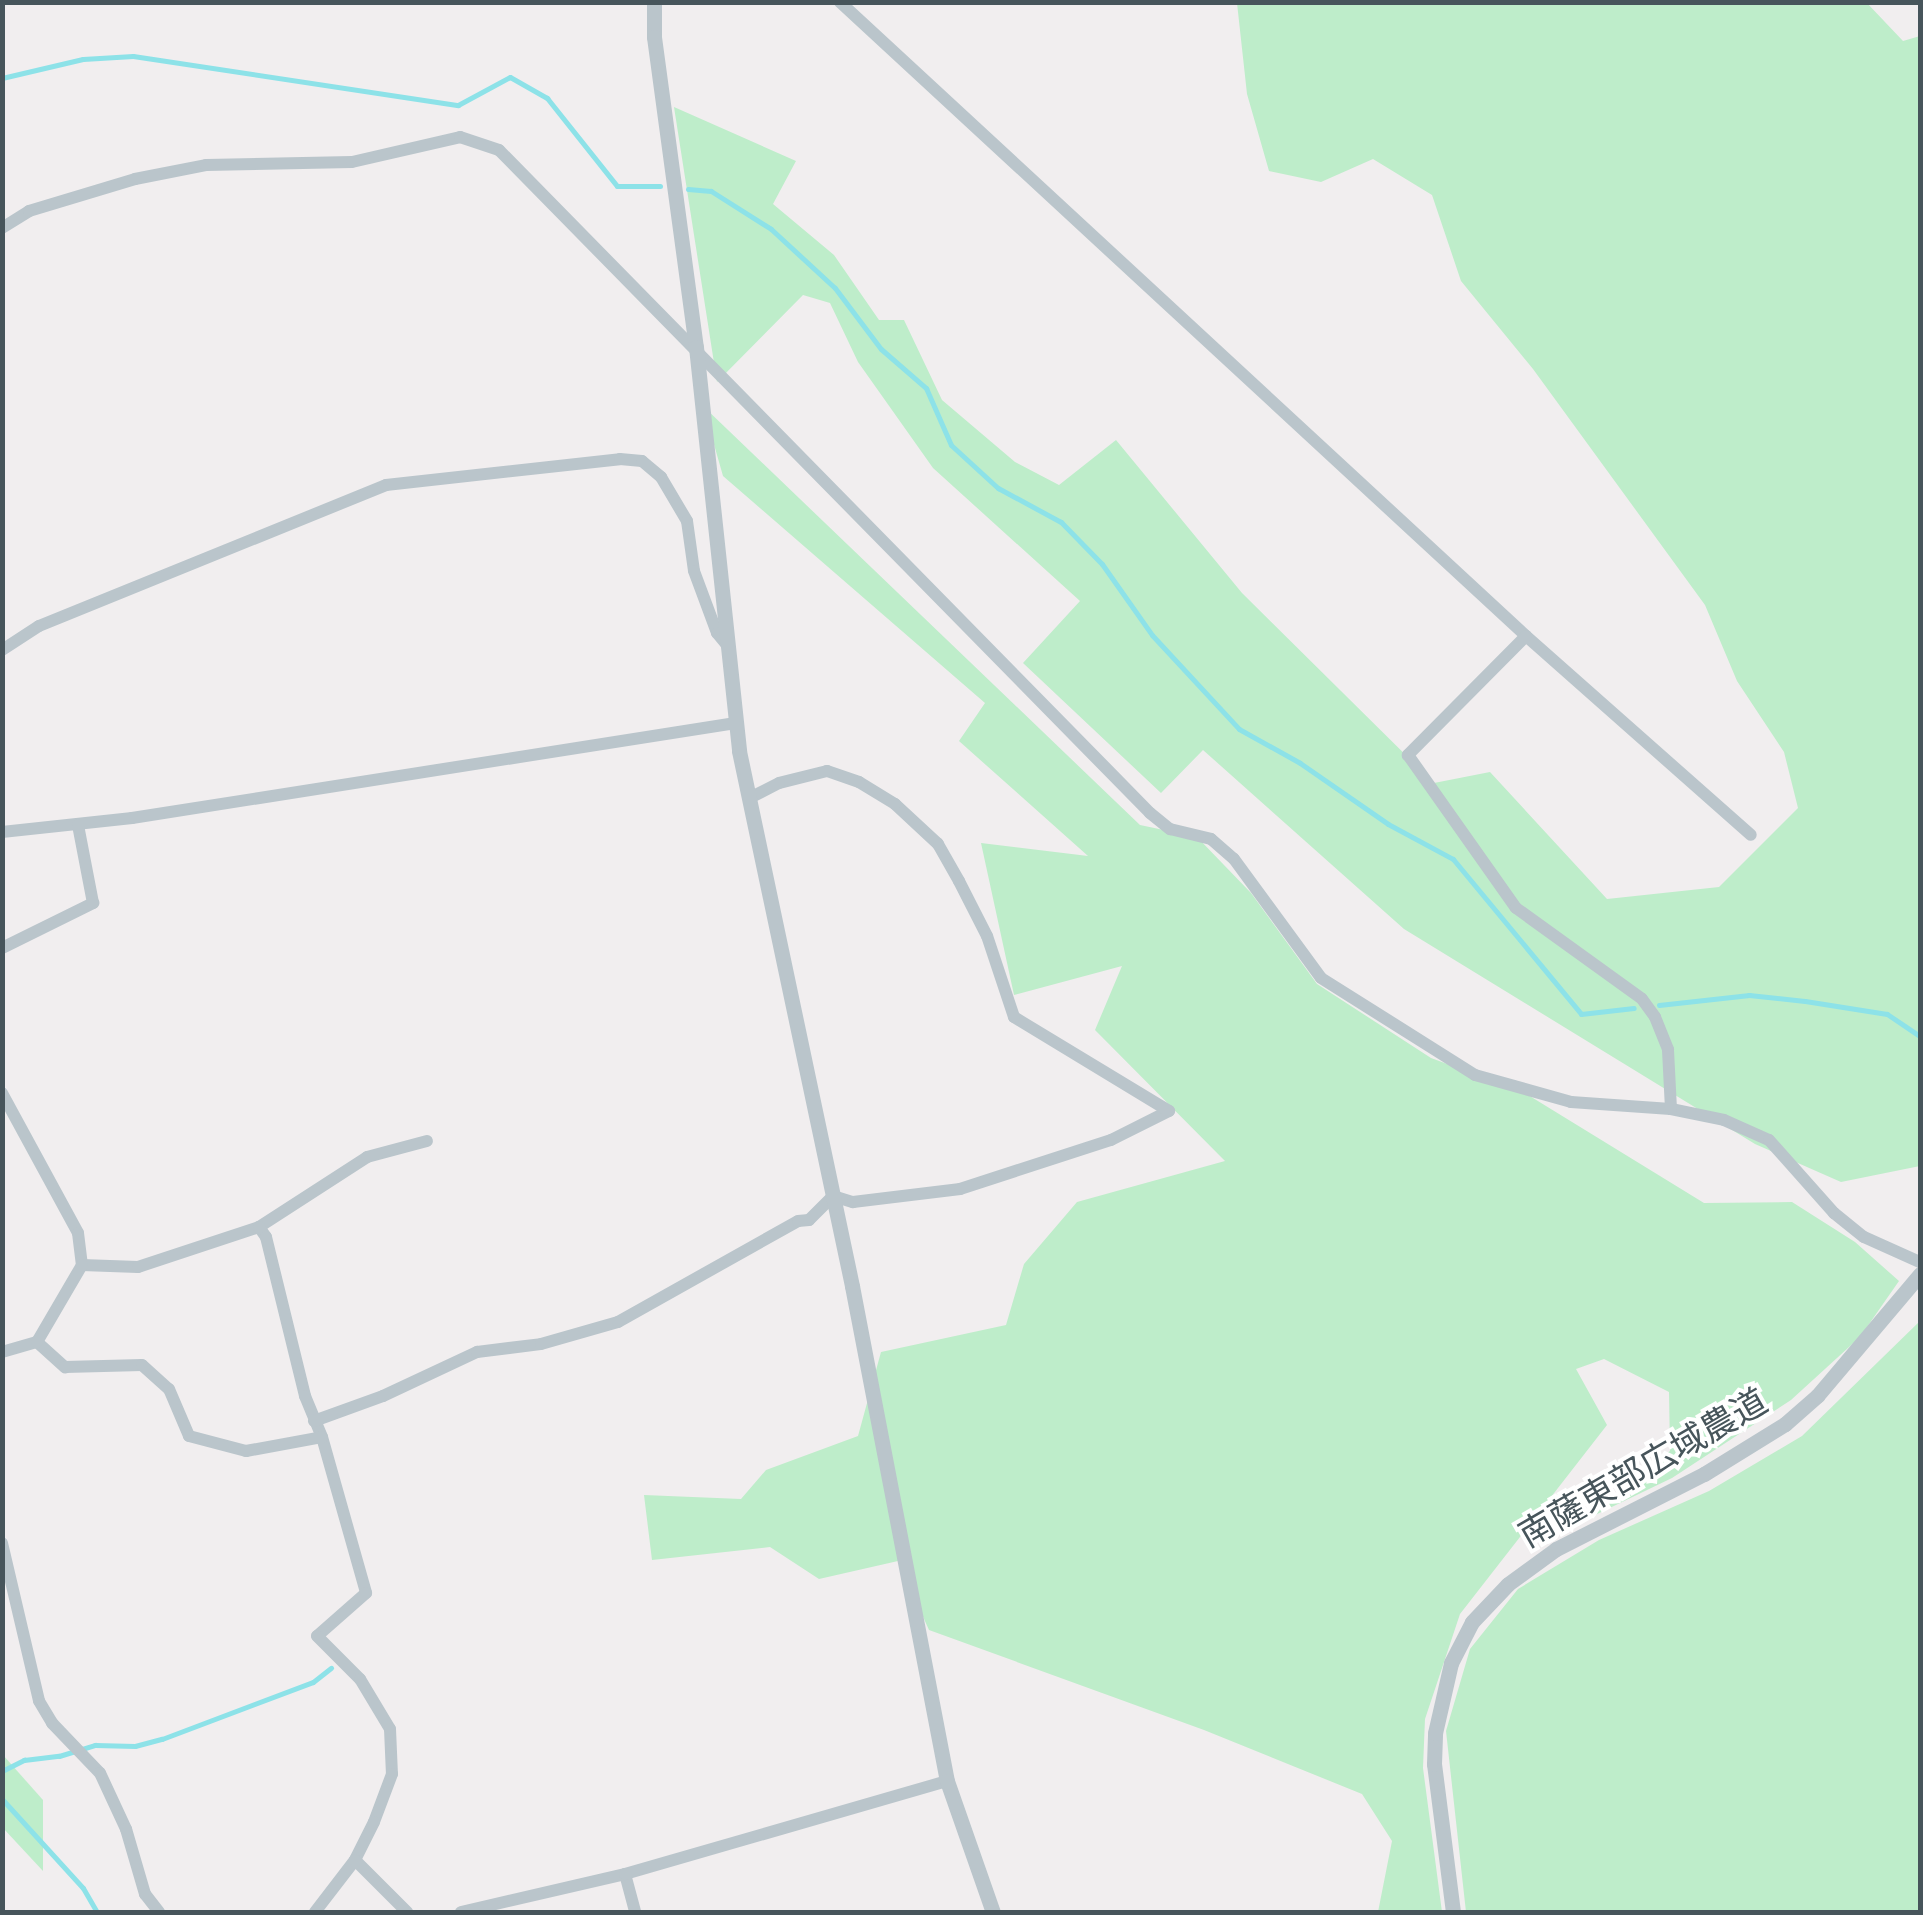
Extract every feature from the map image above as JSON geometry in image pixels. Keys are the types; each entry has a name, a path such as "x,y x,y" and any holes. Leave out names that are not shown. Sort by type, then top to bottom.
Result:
{"street":[{"path":"654,2 654,37 696,347 736,723 749,798 833,1196 947,1781 993,1912"},
{"path":"840,2 1526,636 1751,835"},
{"path":"2,228 29,211 135,179 206,165 352,162 429,142 478,140 499,150 696,347 729,389 1150,813 1170,830 1210,840 1234,859 1322,978 1475,1074 1571,1102 1671,1109 1724,1120 1770,1140 1834,1213 1864,1238 1920,1262"},
{"path":"6,645 38,626 386,485 620,459 642,460 660,477 687,522 694,570 717,633 728,646"},
{"path":"1526,636 1408,755 1516,908 1642,999 1655,1017 1668,1050 1671,1109"},
{"path":"2,832 78,825 736,723"},
{"path":"749,798 778,783 828,771 859,782 895,804 938,844 960,881 987,936 1014,1017 1169,1112 1111,1140 960,1188 853,1202 833,1196"},
{"path":"2,948 93,903 78,825"},
{"path":"2,1092 78,1233 82,1266 37,1342 2,1352"},
{"path":"82,1266 148,1265 183,1248 259,1226 367,1157 427,1140"},
{"path":"314,1422 384,1396 477,1352 540,1344 618,1322 798,1221 809,1220 833,1196"},
{"path":"259,1226 266,1238 314,1422 366,1593 318,1636 360,1679 390,1729 390,1781 355,1860 314,1912"},
{"name":"南薩東部広域農道","path":"1454,1912 1434,1764 1435,1733 1451,1662 1472,1622 1508,1584 1556,1549 1704,1474 1785,1424 1817,1396 1912,1289 1920,1274"},
{"path":"37,1342 65,1367 142,1365 170,1388 189,1436 246,1451 322,1438"},
{"path":"2,1543 39,1701 100,1774 126,1829 146,1894 159,1912"},
{"path":"461,1912 625,1874 947,1781"},
{"path":"355,1860 407,1912"},
{"path":"625,1874 635,1912"}],"green space":[{"path":"1866,2 1903,41 1920,36 1920,1166 1841,1182 1755,1144 1404,929 1203,750 1161,793 1023,663 1080,601 933,468 858,362 830,303 803,295 717,382 674,107 796,161 773,204 834,255 879,320 904,320 942,400 1015,462 1059,485 1116,440 1242,593 1434,783 1490,772 1607,899 1719,887 1798,808 1784,752 1737,681 1705,605 1533,369 1461,281 1432,195 1373,159 1321,182 1269,171 1247,94 1237,3"},
{"path":"703,406 1140,825 1197,837 1251,893 1317,984 1431,1058 1523,1092 1704,1203 1792,1202 1855,1242 1899,1281 1860,1337 1791,1400 1672,1478 1593,1516 1670,1451 1669,1392 1604,1359 1576,1369 1607,1425 1460,1614 1425,1719 1423,1768 1442,1912 1378,1912 1392,1841 1362,1794 1204,1730 929,1630 898,1561 819,1579 770,1547 652,1560 644,1495 741,1499 766,1470 858,1436 881,1352 1006,1325 1024,1264 1077,1202 1225,1161 1095,1030 1122,966 1014,995 981,843 1088,856 959,741 985,703 723,476"},
{"path":"1920,1321 1920,1912 1466,1912 1446,1731 1470,1649 1518,1589 1599,1540 1709,1491 1802,1436"},
{"path":"3,1755 43,1800 43,1871 3,1828"}],"waterway":[{"path":"2,78 83,59 133,56 458,105 510,77 547,98 617,186 660,186"},
{"path":"688,189 711,191 771,229 835,288 881,349 926,388 951,445 998,488 1061,522 1102,564 1152,635 1239,729 1300,763 1388,824 1453,859 1581,1014 1634,1008"},
{"path":"1659,1005 1749,995 1805,1001 1887,1014 1920,1036"},
{"path":"2,1771 24,1760 59,1756 95,1745 135,1746 162,1739 313,1682 331,1668"},
{"path":"2,1799 83,1888 97,1912"}]}
